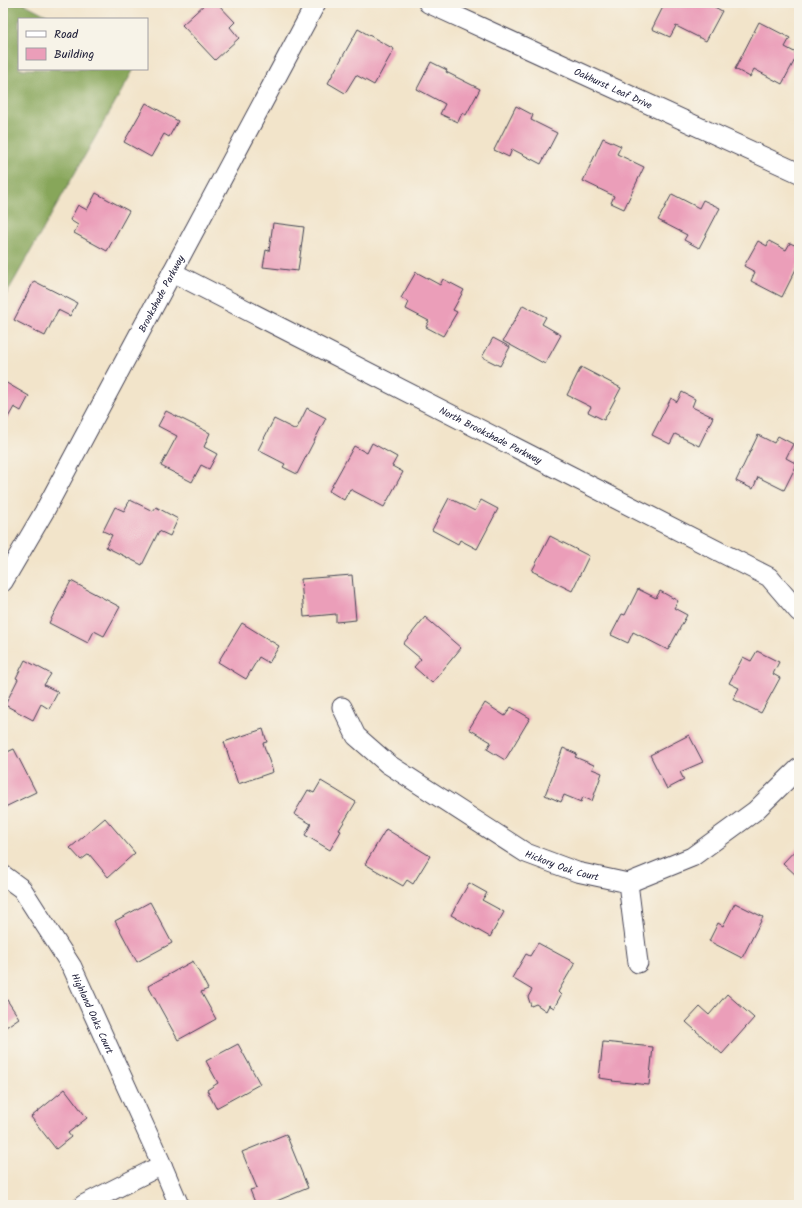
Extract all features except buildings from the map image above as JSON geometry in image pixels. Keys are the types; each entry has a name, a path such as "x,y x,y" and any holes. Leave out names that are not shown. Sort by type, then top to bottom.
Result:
{"street":[{"name":"Brookshade Parkway","path":"3,582 44,512 316,3"},
{"name":"Oakhurst Leaf Drive","path":"428,3 799,173"},
{"name":"North Brookshade Parkway","path":"172,272 769,577 799,612"},
{"name":"Hickory Oak Court","path":"342,707 356,736 388,764 526,853 577,872 628,883"},
{"path":"638,963 628,883 692,857 755,811 799,768"},
{"name":"Highland Oaks Court","path":"3,875 22,889 72,967 179,1205"},
{"path":"83,1205 162,1165"}],"green space":[{"path":"3,3 23,3 52,18 18,18 18,70 133,70 3,300"}]}
